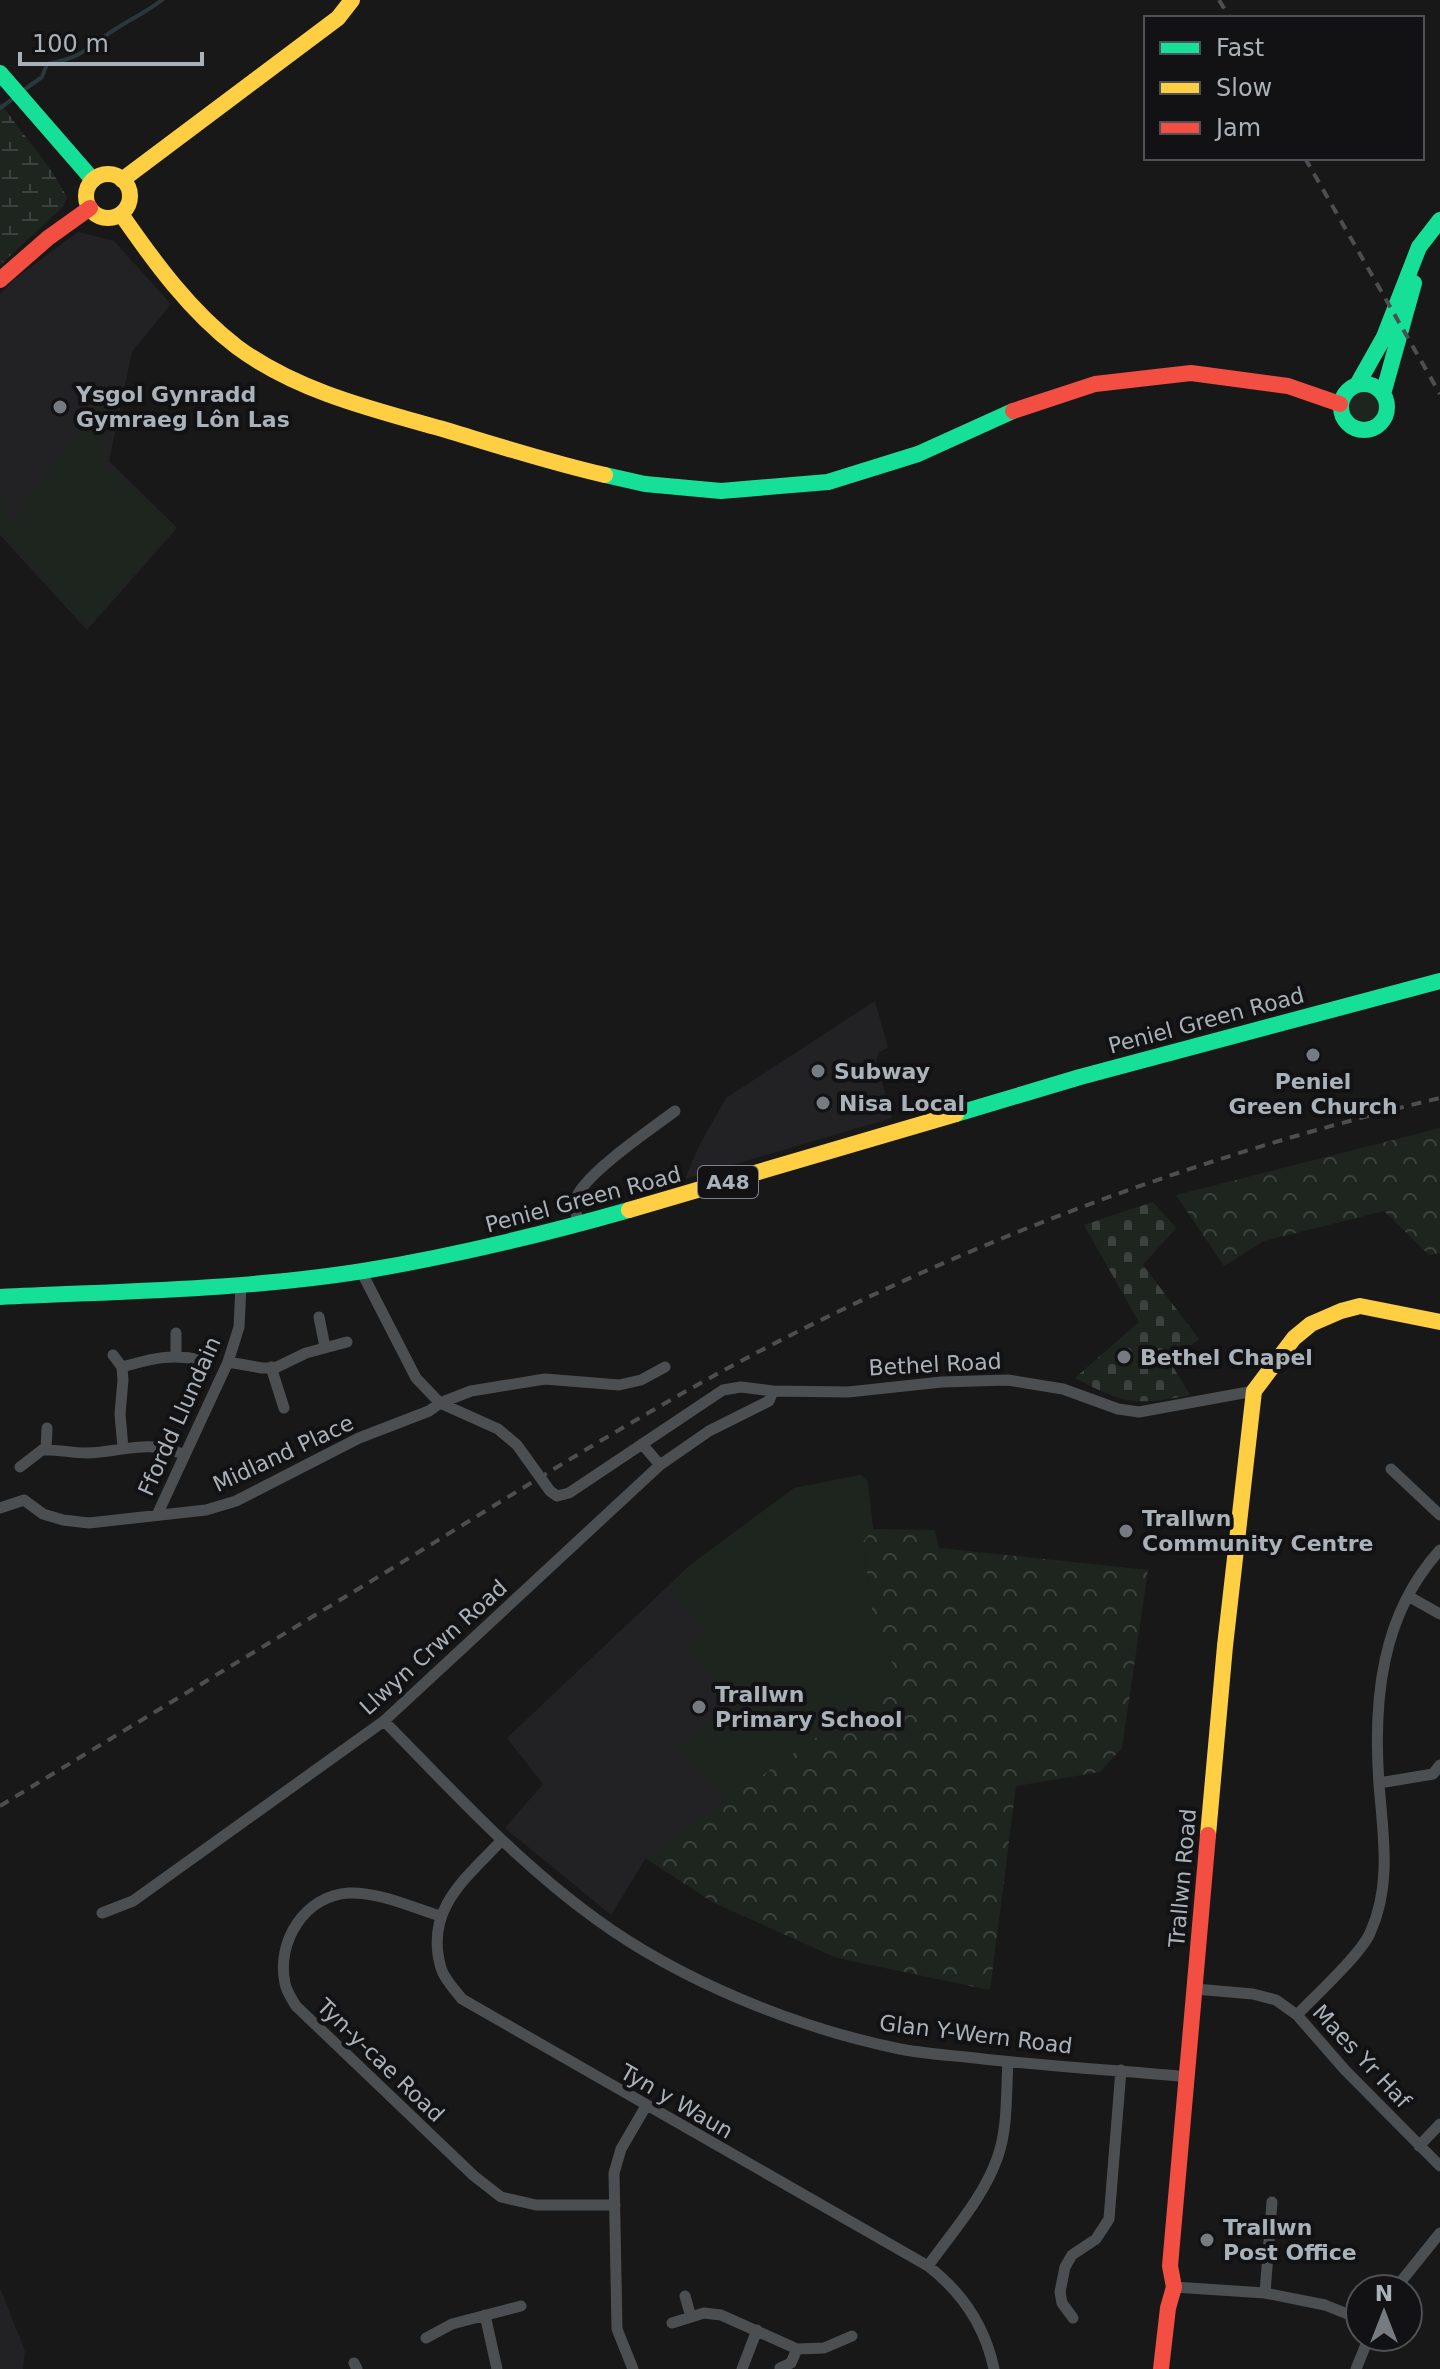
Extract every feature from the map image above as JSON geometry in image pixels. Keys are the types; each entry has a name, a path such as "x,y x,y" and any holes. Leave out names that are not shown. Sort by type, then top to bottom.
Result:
{"main road":[{"path":"122,180 338,18 352,0"},
{"path":"0,73 93,180"},
{"path":"107,175 122,180 127,186 129,201 121,214 104,218 90,208 86,194 93,180 107,175"},
{"path":"0,280 48,238 90,208"},
{"path":"121,214 150,256 198,313 239,348 298,383 363,406 564,465 645,484 721,491 828,482 918,454 1013,411 1095,384 1150,377 1191,373 1219,376 1288,386 1340,404"},
{"path":"1357,385 1378,351 1421,245 1440,220"},
{"path":"1383,394 1414,282 1431,247 1440,237"},
{"path":"1370,384 1383,394 1385,416 1368,430 1361,430 1347,424 1340,404 1348,390 1357,385 1370,384"},
{"name":"Peniel Green Road","path":"0,1297 241,1285 361,1271 485,1248 579,1225 1080,1077 1440,981"},
{"path":"1254,1391 1294,1338 1311,1324 1341,1311 1360,1306 1440,1322"},
{"name":"Trallwn Road","path":"1161,2369 1168,2308 1174,2287 1170,2266 1225,1646 1254,1391"}],"street":[{"path":"579,1225 575,1209 579,1192 605,1165 675,1111"},
{"path":"361,1271 416,1378 440,1403"},
{"name":"Ffordd Llundain","path":"157,1515 228,1362 239,1327 241,1285"},
{"path":"319,1317 325,1347"},
{"path":"176,1333 176,1355"},
{"path":"228,1362 271,1367 347,1342"},
{"path":"113,1355 122,1367 120,1414 123,1448"},
{"path":"122,1367 161,1356 176,1355 201,1360"},
{"path":"271,1367 284,1408"},
{"name":"Midland Place","path":"0,1508 24,1500 43,1514 89,1523 206,1510 236,1501 332,1451 471,1391 545,1379 619,1385 641,1380 665,1367"},
{"name":"Bethel Road","path":"440,1403 498,1429 517,1445 550,1491 557,1496 569,1493 723,1390 741,1387 773,1391 848,1392 942,1382 1008,1380 1063,1389 1118,1409 1139,1412 1254,1391"},
{"name":"Llwyn Crwn Road","path":"102,1913 133,1901 384,1721 660,1465 709,1431 769,1401 773,1391"},
{"path":"46,1450 47,1428"},
{"path":"642,1444 660,1465"},
{"path":"20,1467 33,1455 46,1450 88,1453 151,1445 167,1447 185,1455"},
{"path":"1391,1469 1440,1515"},
{"path":"1297,2015 1369,1936 1382,1898 1386,1847 1379,1783 1381,1680 1388,1640 1408,1596 1440,1550"},
{"path":"1408,1596 1440,1614"},
{"name":"Glan Y-Wern Road","path":"384,1721 501,1841 597,1920 667,1962 742,2000 815,2028 902,2050 1189,2077"},
{"path":"1379,1783 1433,1774 1440,1765"},
{"path":"440,1916 458,1887 501,1841"},
{"name":"Tyn-y-cae Road","path":"440,1916 372,1895 348,1893 316,1902 301,1917 284,1952 285,1984 296,2006 474,2176 501,2197 536,2205 615,2205"},
{"name":"Tyn y Waun","path":"440,1916 437,1937 442,1971 462,1999 928,2266 948,2281 968,2305 980,2326 994,2369"},
{"name":"Maes Yr Haf","path":"1195,1989 1253,1994 1276,2000 1297,2015 1345,2070 1440,2166"},
{"path":"928,2266 981,2193 999,2155 1008,2062"},
{"path":"1073,2318 1062,2303 1060,2292 1065,2267 1072,2255 1096,2239 1109,2219 1121,2070"},
{"path":"633,2369 617,2329 614,2173 621,2149 646,2106"},
{"path":"1419,2146 1440,2124"},
{"path":"1265,2293 1272,2202"},
{"path":"1408,2273 1440,2233"},
{"path":"1174,2287 1265,2293 1325,2305 1344,2313"},
{"path":"685,2296 691,2317"},
{"path":"426,2338 452,2324 521,2306"},
{"path":"672,2323 704,2313 721,2315 797,2349 824,2348 852,2336"},
{"path":"485,2315 497,2369"},
{"path":"742,2369 757,2330"},
{"path":"780,2368 791,2363 797,2349"}],"shaded area":[{"name":"Ysgol Gynradd Gymraeg Lôn Las","path":"78,232 114,241 171,304 132,352 109,461 177,528 87,630 0,535 0,294 12,281"},
{"path":"875,1001 888,1048 879,1052 876,1060 892,1118 685,1179 699,1146 726,1098"},
{"name":"Trallwn Primary School","path":"861,1475 868,1482 873,1529 863,1543 876,1640 902,1677 646,1858 611,1915 505,1828 543,1784 507,1738 689,1566 794,1488"},
{"path":"0,2288 25,2351 23,2369 0,2369"}],"green space":[{"path":"0,103 51,170 67,197 63,207 0,265"},
{"path":"1363,391 1374,396 1379,407 1374,418 1363,423 1352,418 1347,407 1352,396"},
{"path":"97,404 110,414 103,436 104,472 114,473 175,528 88,627 0,532 0,492 11,501 3,511 13,521 26,506 23,502 77,437 81,421"},
{"path":"1440,1128 1440,1253 1429,1255 1384,1211 1264,1241 1224,1266 1176,1195"},
{"path":"1153,1202 1176,1228 1143,1265 1199,1339 1170,1362 1190,1395 1143,1401 1119,1398 1075,1378 1139,1322 1084,1225"},
{"path":"861,1475 868,1482 873,1529 863,1543 876,1640 902,1677 726,1801 678,1748 733,1702 686,1648 708,1632 667,1587 689,1566 794,1488"},
{"path":"873,1529 935,1530 939,1548 1148,1570 1122,1748 1100,1772 1016,1786 990,1990 837,1958 714,1903 645,1858 902,1677 876,1640 863,1542"}],"waterway":[{"path":"21,92 42,77 47,64 84,52 162,0"},
{"path":"0,108 14,98"}],"railway":[{"path":"1219,0 1229,16"},
{"path":"1306,160 1440,394"},
{"path":"0,1806 596,1444 787,1337 945,1263 1106,1198 1271,1143 1440,1098"}],"traffic: fast":[{"path":"0,73 93,180"},
{"path":"1357,385 1384,337 1419,247 1440,220"},
{"path":"1383,394 1414,283"},
{"path":"1364,384 1380,391 1387,407 1380,423 1364,430 1348,423 1341,407 1348,391 1364,384"},
{"path":"605,475 645,484 721,491 828,482 918,454 1013,411"},
{"path":"956,1114 1080,1077 1440,981"},
{"path":"0,1297 182,1289 363,1271 464,1252 629,1210"}],"traffic: slow":[{"path":"122,180 338,18 352,0"},
{"path":"108,174 123,181 130,196 123,211 108,218 93,211 86,196 93,181 108,174"},
{"path":"121,214 160,268 204,318 237,347 285,376 365,407 605,475"},
{"path":"629,1210 956,1114"},
{"path":"1208,1835 1225,1646 1254,1391 1294,1338 1311,1324 1341,1311 1360,1306 1440,1322"}],"traffic: jam":[{"path":"0,280 48,238 90,208"},
{"path":"1013,411 1095,384 1191,373 1288,386 1340,404"},
{"path":"1161,2369 1168,2308 1174,2287 1170,2266 1208,1835"}],"place":[{"name":"Ysgol Gynradd Gymraeg Lôn Las","path":"60,407"},
{"name":"Peniel Green Church","path":"1313,1055"},
{"name":"Subway","path":"818,1071"},
{"name":"Nisa Local","path":"823,1103"},
{"name":"Bethel Chapel","path":"1124,1357"},
{"name":"Trallwn Community Centre","path":"1126,1531"},
{"name":"Trallwn Primary School","path":"699,1707"},
{"name":"Trallwn Post Office","path":"1207,2240"}]}
